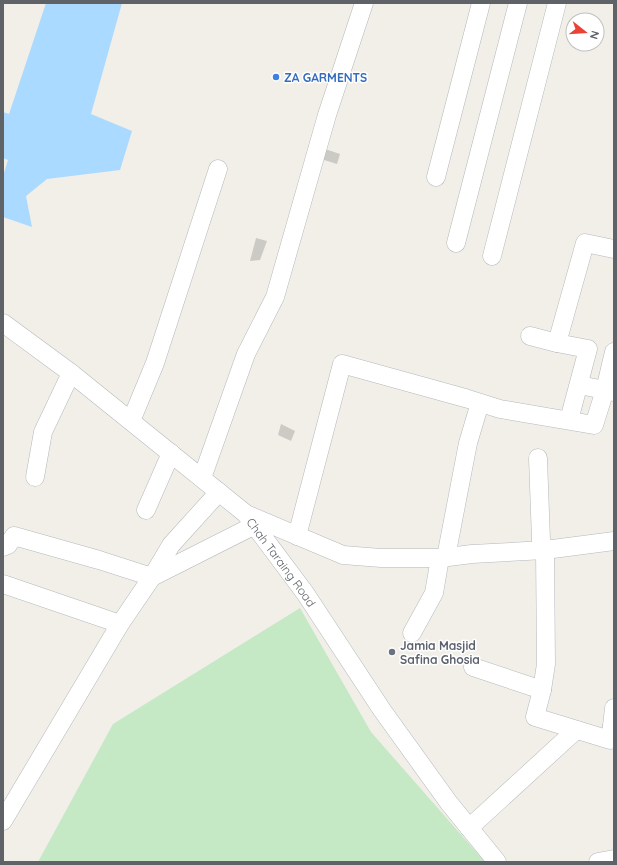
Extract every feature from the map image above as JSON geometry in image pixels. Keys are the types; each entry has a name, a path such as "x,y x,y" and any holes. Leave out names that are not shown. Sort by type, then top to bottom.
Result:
{"street":[{"path":"202,478 246,354 276,297 327,115 364,3"},
{"path":"436,177 481,3"},
{"path":"456,243 518,3"},
{"path":"492,256 558,3"},
{"path":"131,421 155,363 218,169"},
{"path":"557,343 585,243 614,249"},
{"name":"Chah Taraing Road","path":"3,323 71,373 172,453 250,519 305,593 382,710 448,803 497,862"},
{"path":"530,336 588,349 569,420"},
{"path":"297,536 342,364 500,409 594,425 610,391 614,352"},
{"path":"35,477 43,432 71,373"},
{"path":"578,385 610,391"},
{"path":"412,633 434,593 468,443 480,403"},
{"path":"146,510 172,453"},
{"path":"538,458 541,540 545,550 546,664 542,690 535,717 610,740 613,727 614,708"},
{"path":"3,822 120,624 152,577 170,545 219,492"},
{"path":"3,547 8,546 14,536 99,560 152,577 250,519 343,555 381,558 443,558 472,554 545,550 614,541"},
{"path":"3,584 120,624"},
{"path":"473,667 542,690"},
{"path":"469,828 576,730"},
{"path":"598,862 614,859"}],"green space":[{"path":"300,608 371,732 485,862 38,862 113,724"}],"water":[{"path":"46,3 122,3 91,114 132,131 120,170 47,179 26,196 32,227 3,217 3,176 8,160 3,158 3,112 9,114"}],"building":[{"path":"322,148 340,154 337,164 321,159"},
{"path":"256,238 267,241 260,260 250,261"},
{"path":"281,424 295,431 291,441 278,435"}],"place":[{"name":"ZA GARMENTS","path":"276,77"},
{"name":"Jamia Masjid Safina Ghosia","path":"392,652"}]}
